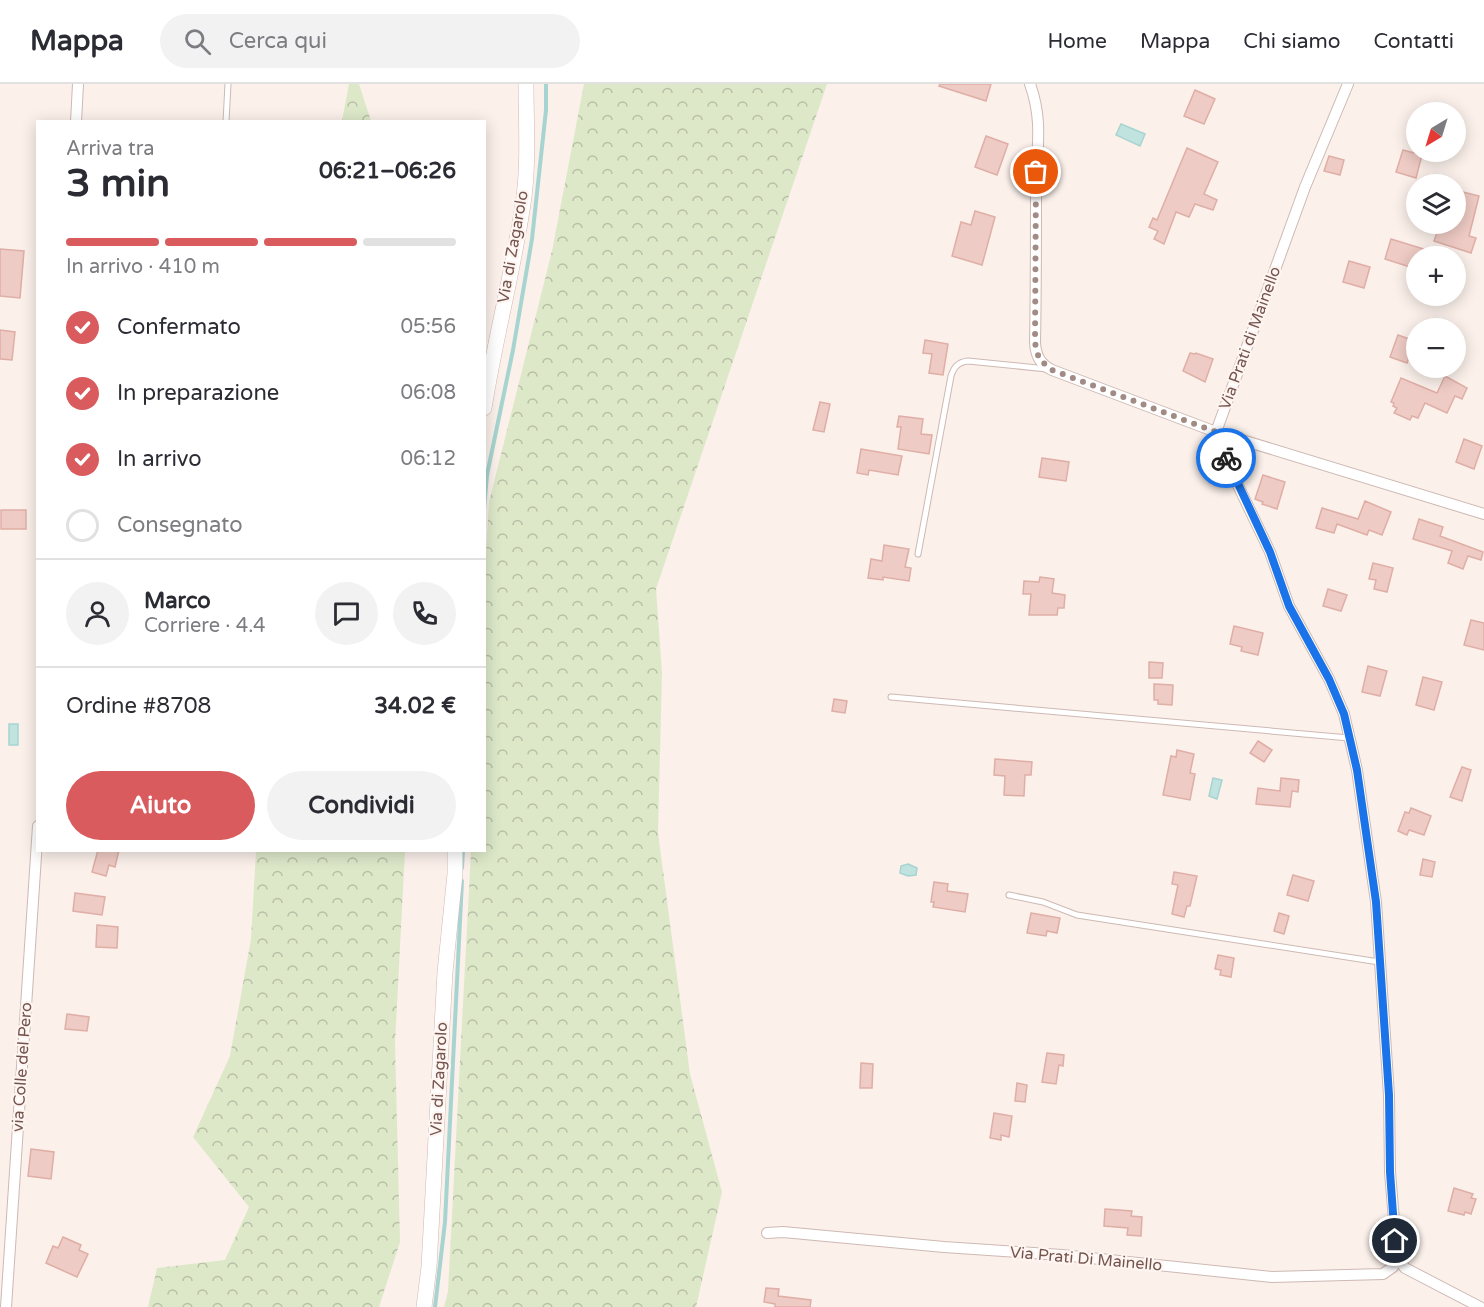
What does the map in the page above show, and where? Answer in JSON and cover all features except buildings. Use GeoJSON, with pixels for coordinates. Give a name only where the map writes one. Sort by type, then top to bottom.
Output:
{"type":"FeatureCollection","features":[{"type":"Feature","properties":{"kind":"main road","name":"Via di Zagarolo"},"geometry":{"type":"LineString","coordinates":[[486,394],[523,201],[526,84]]}},
{"type":"Feature","properties":{"kind":"main road","name":"Via di Zagarolo"},"geometry":{"type":"LineString","coordinates":[[424,1307],[429,1267],[445,972],[455,874],[455,852]]}},
{"type":"Feature","properties":{"kind":"street"},"geometry":{"type":"LineString","coordinates":[[76,120],[78,84]]}},
{"type":"Feature","properties":{"kind":"street"},"geometry":{"type":"LineString","coordinates":[[1030,84],[1040,134],[1036,187],[1036,347],[1041,362],[1052,370],[1216,432]]}},
{"type":"Feature","properties":{"kind":"street","name":"Via Prati di Mainello"},"geometry":{"type":"LineString","coordinates":[[1348,84],[1305,187],[1216,432],[1484,513]]}},
{"type":"Feature","properties":{"kind":"street","name":"Via Prati Di Mainello"},"geometry":{"type":"LineString","coordinates":[[767,1233],[783,1232],[1062,1255],[1272,1277],[1383,1274],[1393,1267],[1397,1257],[1390,1172],[1389,1095],[1376,902],[1357,770],[1344,714],[1329,679],[1289,606],[1270,552],[1234,477],[1216,432]]}},
{"type":"Feature","properties":{"kind":"street","name":"via Colle del Pero"},"geometry":{"type":"LineString","coordinates":[[6,1307],[36,852]]}},
{"type":"Feature","properties":{"kind":"street"},"geometry":{"type":"LineString","coordinates":[[1397,1257],[1405,1268],[1480,1307]]}},
{"type":"Feature","properties":{"kind":"lane"},"geometry":{"type":"LineString","coordinates":[[226,120],[228,84]]}},
{"type":"Feature","properties":{"kind":"lane"},"geometry":{"type":"LineString","coordinates":[[918,554],[954,368],[960,363],[968,362],[1052,370]]}},
{"type":"Feature","properties":{"kind":"lane"},"geometry":{"type":"LineString","coordinates":[[891,697],[1349,738]]}},
{"type":"Feature","properties":{"kind":"lane"},"geometry":{"type":"LineString","coordinates":[[1009,895],[1044,902],[1077,915],[1379,962]]}},
{"type":"Feature","properties":{"kind":"green space"},"geometry":{"type":"Polygon","coordinates":[[[349,84],[359,84],[371,120],[342,120],[349,84]]]}},
{"type":"Feature","properties":{"kind":"green space"},"geometry":{"type":"Polygon","coordinates":[[[584,84],[827,84],[656,589],[662,673],[658,833],[690,1074],[722,1192],[696,1307],[444,1307],[448,1292],[471,852],[486,852],[486,554],[489,502],[552,251],[584,84]]]}},
{"type":"Feature","properties":{"kind":"green space"},"geometry":{"type":"Polygon","coordinates":[[[256,852],[405,852],[395,1043],[400,1242],[379,1307],[148,1307],[157,1268],[225,1260],[249,1207],[193,1137],[230,1056],[251,939],[256,852]]]}},
{"type":"Feature","properties":{"kind":"water"},"geometry":{"type":"Polygon","coordinates":[[[1121,124],[1145,134],[1140,146],[1116,135],[1121,124]]]}},
{"type":"Feature","properties":{"kind":"water"},"geometry":{"type":"Polygon","coordinates":[[[9,724],[18,724],[18,745],[9,745],[9,724]]]}},
{"type":"Feature","properties":{"kind":"water"},"geometry":{"type":"Polygon","coordinates":[[[1213,778],[1222,780],[1217,799],[1209,796],[1213,778]]]}},
{"type":"Feature","properties":{"kind":"water"},"geometry":{"type":"Polygon","coordinates":[[[908,864],[917,868],[916,875],[908,876],[900,873],[901,866],[908,864]]]}},
{"type":"Feature","properties":{"kind":"waterway"},"geometry":{"type":"LineString","coordinates":[[486,486],[532,239],[546,110],[546,84]]}},
{"type":"Feature","properties":{"kind":"waterway"},"geometry":{"type":"LineString","coordinates":[[462,868],[463,852]]}},
{"type":"Feature","properties":{"kind":"waterway"},"geometry":{"type":"LineString","coordinates":[[435,1307],[445,1222],[462,881]]}},
{"type":"Feature","properties":{"kind":"way so far"},"geometry":{"type":"LineString","coordinates":[[1036,172],[1035,343],[1039,359],[1047,368],[1216,432],[1226,458]]}},
{"type":"Feature","properties":{"kind":"route"},"geometry":{"type":"LineString","coordinates":[[1226,458],[1270,552],[1289,606],[1329,679],[1344,714],[1357,770],[1376,902],[1389,1095],[1390,1172],[1395,1241]]}}]}
